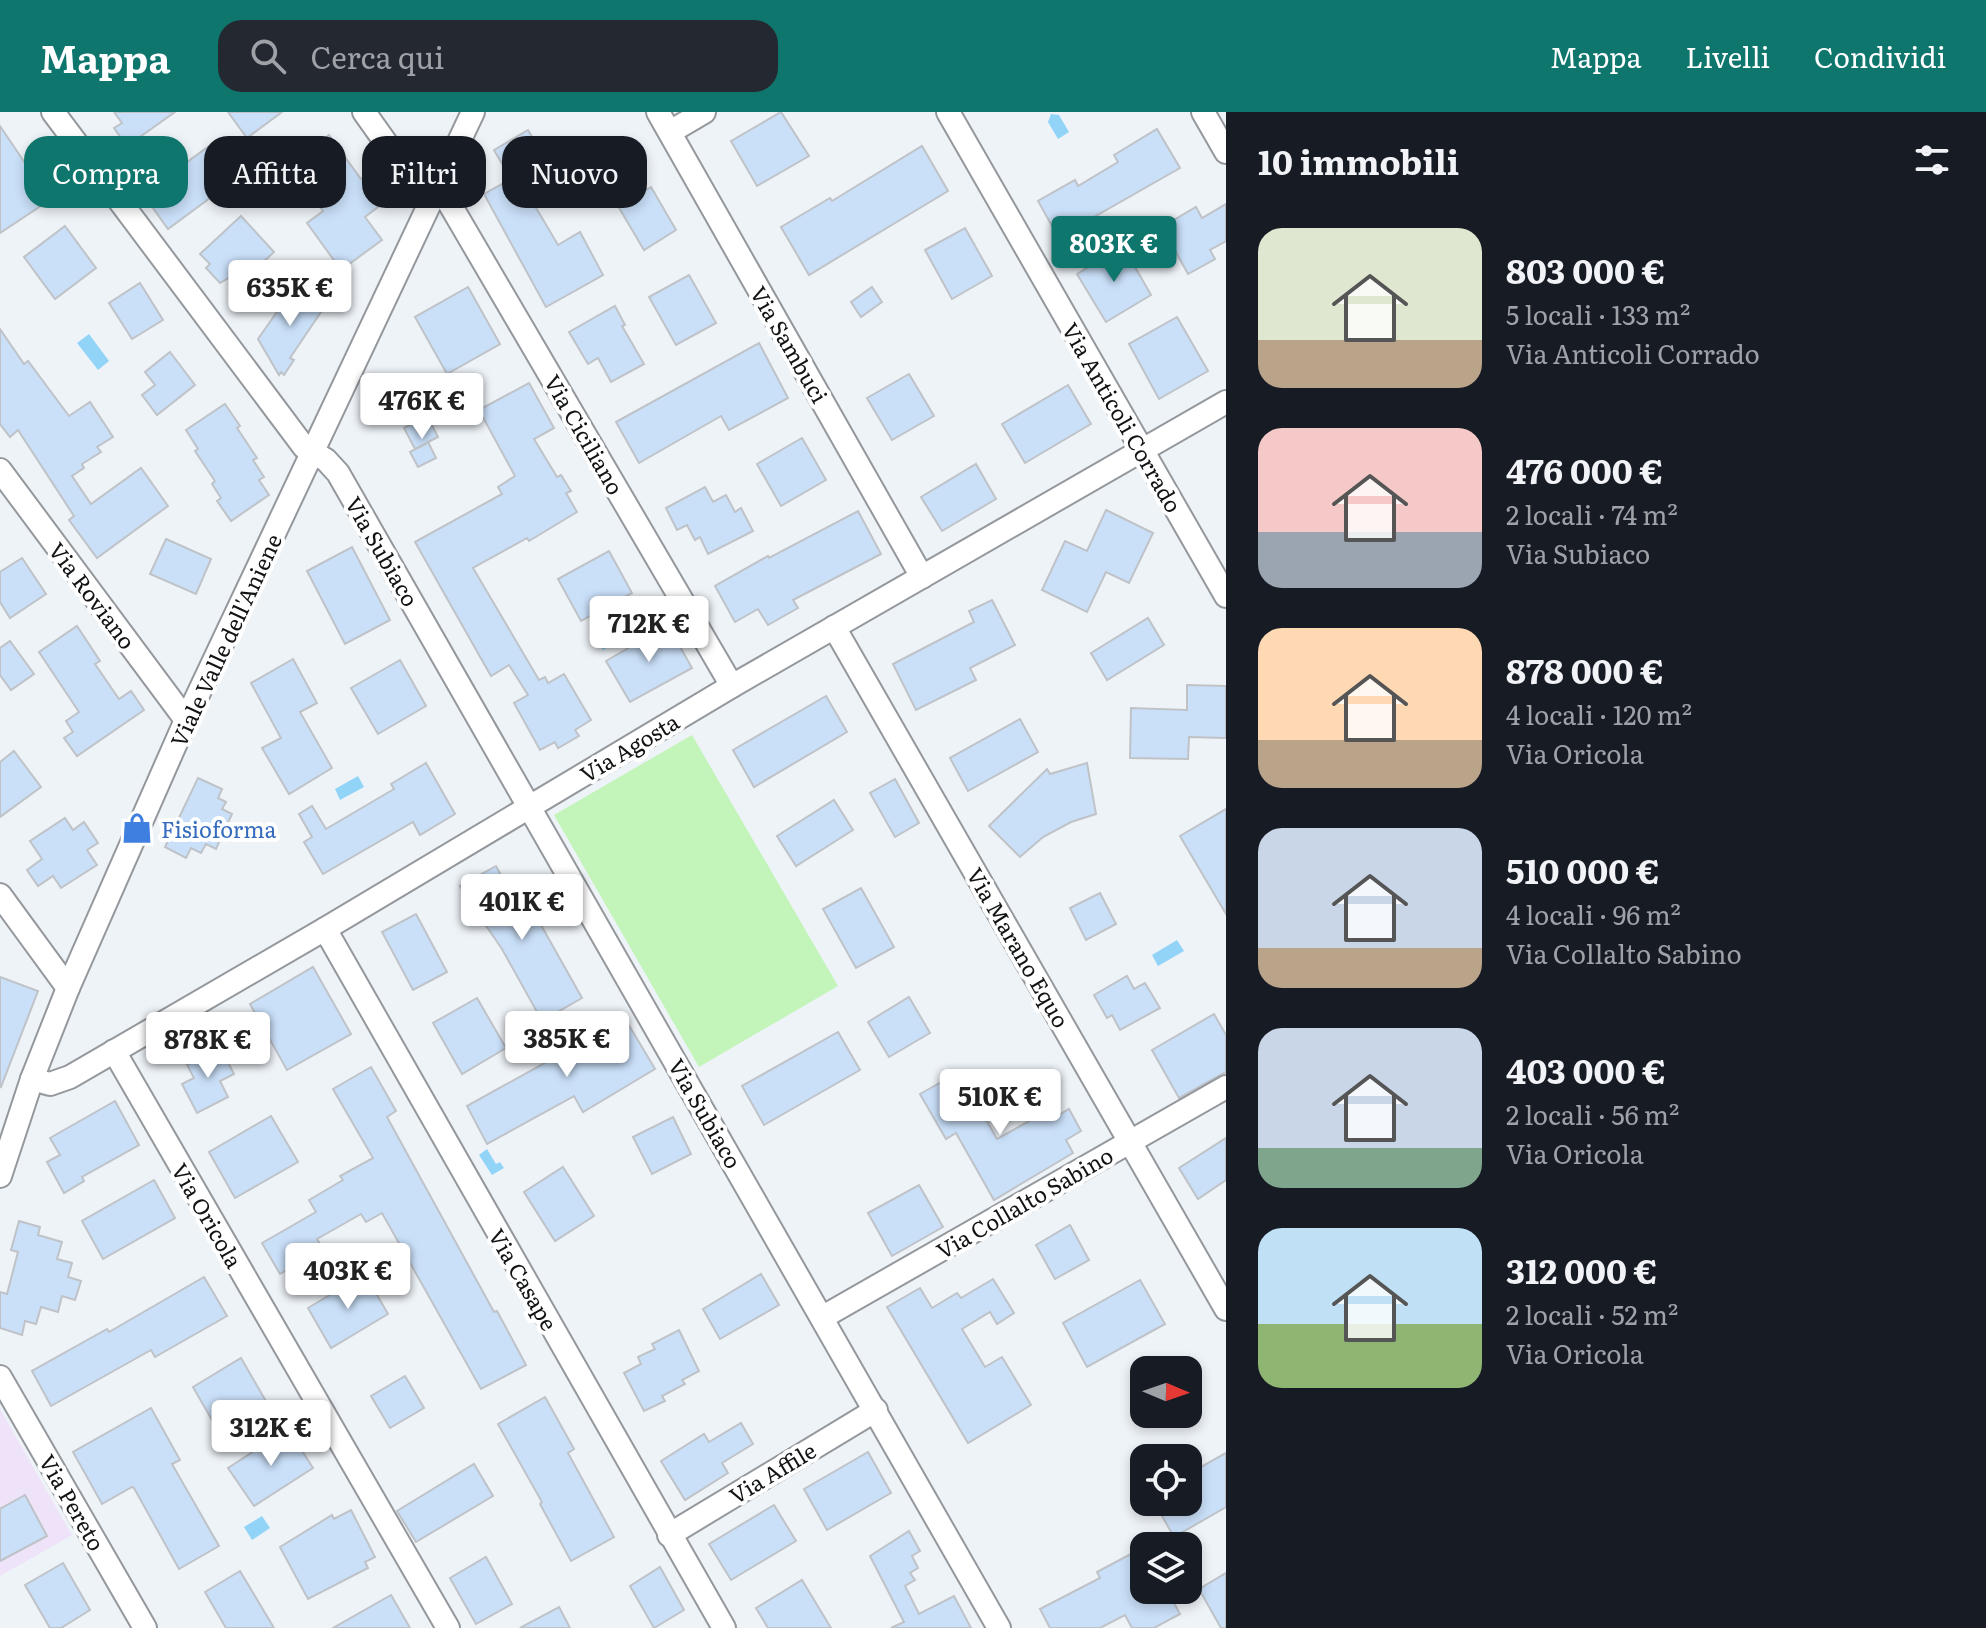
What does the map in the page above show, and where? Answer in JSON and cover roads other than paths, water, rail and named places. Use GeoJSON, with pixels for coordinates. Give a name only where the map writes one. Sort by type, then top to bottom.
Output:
{"type":"FeatureCollection","features":[{"type":"Feature","properties":{"kind":"street"},"geometry":{"type":"LineString","coordinates":[[53,112],[304,447],[313,454]]}},
{"type":"Feature","properties":{"kind":"street","name":"Via Ciciliano"},"geometry":{"type":"LineString","coordinates":[[364,112],[384,136]]}},
{"type":"Feature","properties":{"kind":"street","name":"Viale Valle dell'Aniene"},"geometry":{"type":"LineString","coordinates":[[461,136],[473,112]]}},
{"type":"Feature","properties":{"kind":"street","name":"Via Sambuci"},"geometry":{"type":"LineString","coordinates":[[658,112],[922,577]]}},
{"type":"Feature","properties":{"kind":"street"},"geometry":{"type":"LineString","coordinates":[[670,132],[704,112]]}},
{"type":"Feature","properties":{"kind":"street","name":"Via Anticoli Corrado"},"geometry":{"type":"LineString","coordinates":[[948,112],[1226,596]]}},
{"type":"Feature","properties":{"kind":"street"},"geometry":{"type":"LineString","coordinates":[[1203,112],[1226,152]]}},
{"type":"Feature","properties":{"kind":"street","name":"Viale Valle dell'Aniene"},"geometry":{"type":"LineString","coordinates":[[0,1176],[32,1079],[68,988],[186,720],[426,208]]}},
{"type":"Feature","properties":{"kind":"street","name":"Via Ciciliano"},"geometry":{"type":"LineString","coordinates":[[442,208],[732,686]]}},
{"type":"Feature","properties":{"kind":"street","name":"Via Agosta"},"geometry":{"type":"LineString","coordinates":[[32,1079],[50,1084],[59,1082],[114,1051],[732,686],[1226,402]]}},
{"type":"Feature","properties":{"kind":"street","name":"Via Subiaco"},"geometry":{"type":"LineString","coordinates":[[313,454],[326,460],[338,473],[999,1628]]}},
{"type":"Feature","properties":{"kind":"street","name":"Via Roviano"},"geometry":{"type":"LineString","coordinates":[[0,470],[186,720]]}},
{"type":"Feature","properties":{"kind":"street","name":"Via Marano Equo"},"geometry":{"type":"LineString","coordinates":[[834,627],[1226,1309]]}},
{"type":"Feature","properties":{"kind":"street"},"geometry":{"type":"LineString","coordinates":[[0,895],[68,988]]}},
{"type":"Feature","properties":{"kind":"street","name":"Via Casape"},"geometry":{"type":"LineString","coordinates":[[325,929],[724,1628]]}},
{"type":"Feature","properties":{"kind":"street","name":"Via Oricola"},"geometry":{"type":"LineString","coordinates":[[114,1051],[448,1628]]}},
{"type":"Feature","properties":{"kind":"street","name":"Via Collalto Sabino"},"geometry":{"type":"LineString","coordinates":[[823,1317],[1226,1087]]}},
{"type":"Feature","properties":{"kind":"street","name":"Via Pereto"},"geometry":{"type":"LineString","coordinates":[[0,1377],[145,1628]]}},
{"type":"Feature","properties":{"kind":"street","name":"Via Affile"},"geometry":{"type":"LineString","coordinates":[[669,1535],[876,1410]]}},
{"type":"Feature","properties":{"kind":"water"},"geometry":{"type":"Polygon","coordinates":[[[1051,114],[1059,115],[1069,132],[1058,139],[1048,122],[1051,114]]]}},
{"type":"Feature","properties":{"kind":"water"},"geometry":{"type":"Polygon","coordinates":[[[89,334],[109,361],[98,370],[77,343],[89,334]]]}},
{"type":"Feature","properties":{"kind":"water"},"geometry":{"type":"Polygon","coordinates":[[[614,630],[620,640],[603,650],[597,639],[614,630]]]}},
{"type":"Feature","properties":{"kind":"water"},"geometry":{"type":"Polygon","coordinates":[[[358,776],[364,787],[340,800],[335,789],[358,776]]]}},
{"type":"Feature","properties":{"kind":"water"},"geometry":{"type":"Polygon","coordinates":[[[1177,940],[1184,951],[1158,966],[1152,955],[1177,940]]]}},
{"type":"Feature","properties":{"kind":"water"},"geometry":{"type":"Polygon","coordinates":[[[487,1149],[496,1164],[500,1162],[504,1168],[492,1175],[479,1155],[487,1149]]]}},
{"type":"Feature","properties":{"kind":"water"},"geometry":{"type":"Polygon","coordinates":[[[262,1516],[270,1528],[252,1540],[244,1527],[262,1516]]]}},
{"type":"Feature","properties":{"kind":"place","name":"Fisioforma"},"geometry":{"type":"Point","coordinates":[137,828]}}]}
